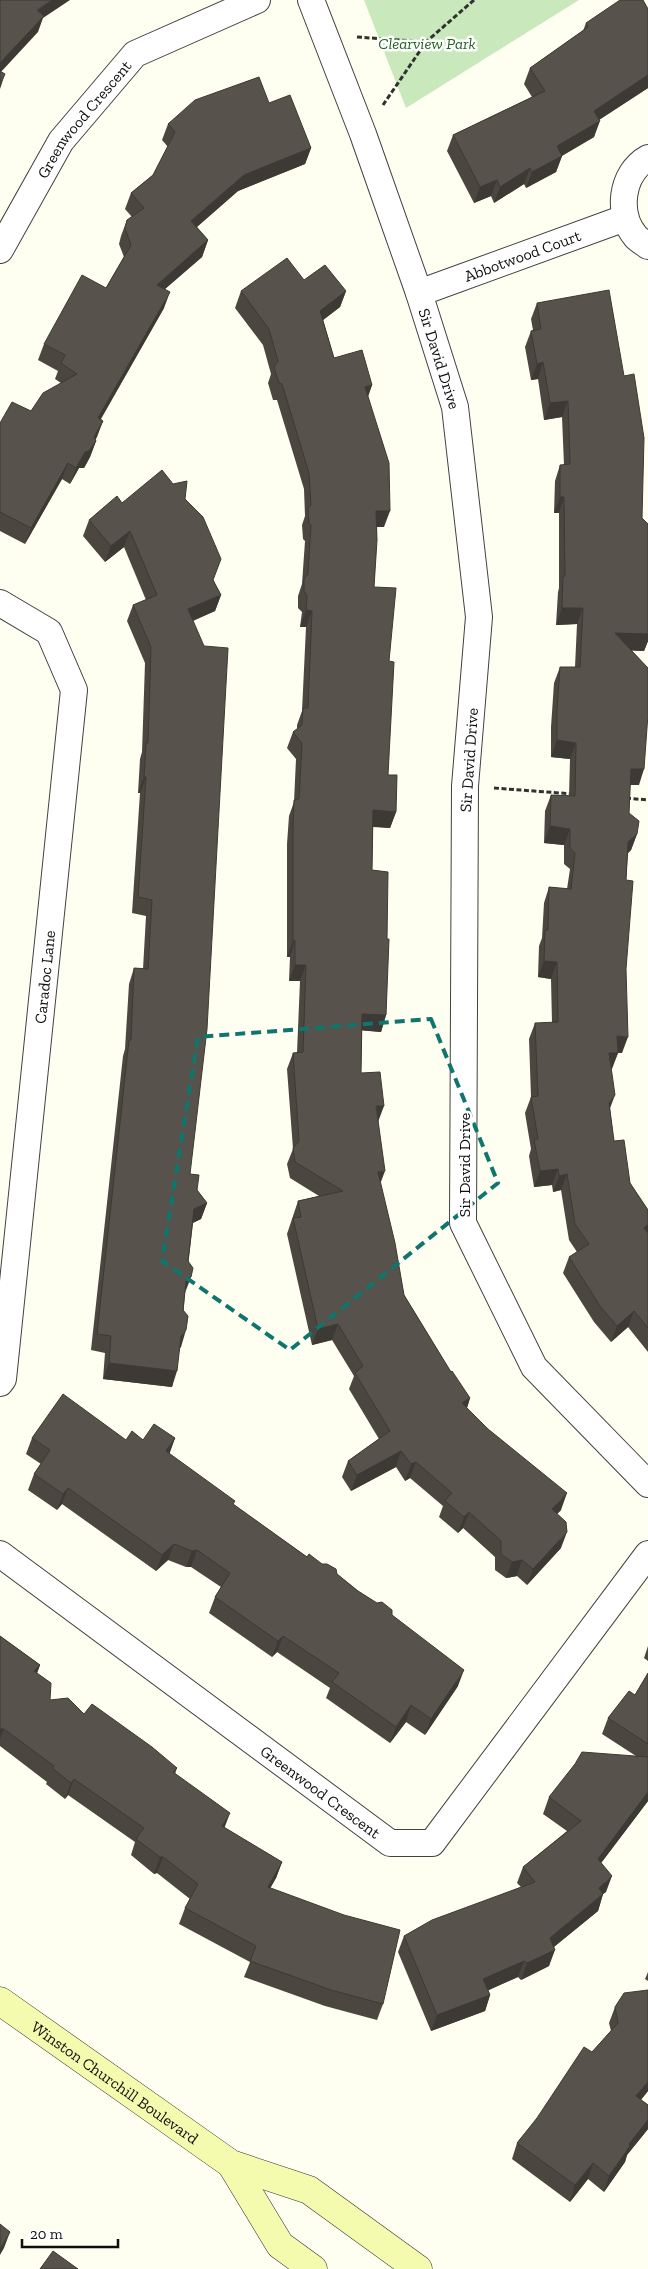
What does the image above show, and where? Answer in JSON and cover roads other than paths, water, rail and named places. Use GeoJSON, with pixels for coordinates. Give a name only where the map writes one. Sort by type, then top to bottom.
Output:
{"type":"FeatureCollection","features":[{"type":"Feature","properties":{"kind":"main road","name":"Winston Churchill Boulevard"},"geometry":{"type":"LineString","coordinates":[[0,2001],[231,2164],[309,2190],[418,2269]]}},
{"type":"Feature","properties":{"kind":"main road","name":"Winston Churchill Boulevard"},"geometry":{"type":"LineString","coordinates":[[231,2164],[280,2245],[313,2269]]}},
{"type":"Feature","properties":{"kind":"street","name":"Greenwood Crescent"},"geometry":{"type":"LineString","coordinates":[[0,250],[61,141],[135,54],[257,0]]}},
{"type":"Feature","properties":{"kind":"street","name":"Sir David Drive"},"geometry":{"type":"LineString","coordinates":[[311,0],[363,134],[419,292],[455,407],[480,617],[465,786],[463,1223],[534,1368],[648,1484]]}},
{"type":"Feature","properties":{"kind":"street"},"geometry":{"type":"LineString","coordinates":[[648,158],[642,161],[629,178],[623,197],[625,218],[635,236],[648,246]]}},
{"type":"Feature","properties":{"kind":"street","name":"Abbotwood Court"},"geometry":{"type":"LineString","coordinates":[[419,292],[625,218]]}},
{"type":"Feature","properties":{"kind":"street","name":"Caradoc Lane"},"geometry":{"type":"LineString","coordinates":[[0,604],[49,632],[74,690],[3,1379],[0,1383]]}},
{"type":"Feature","properties":{"kind":"street","name":"Greenwood Crescent"},"geometry":{"type":"LineString","coordinates":[[0,1554],[390,1843],[432,1843],[648,1554]]}},
{"type":"Feature","properties":{"kind":"park label","name":"Clearview Park"},"geometry":{"type":"Point","coordinates":[427,43]}}]}
